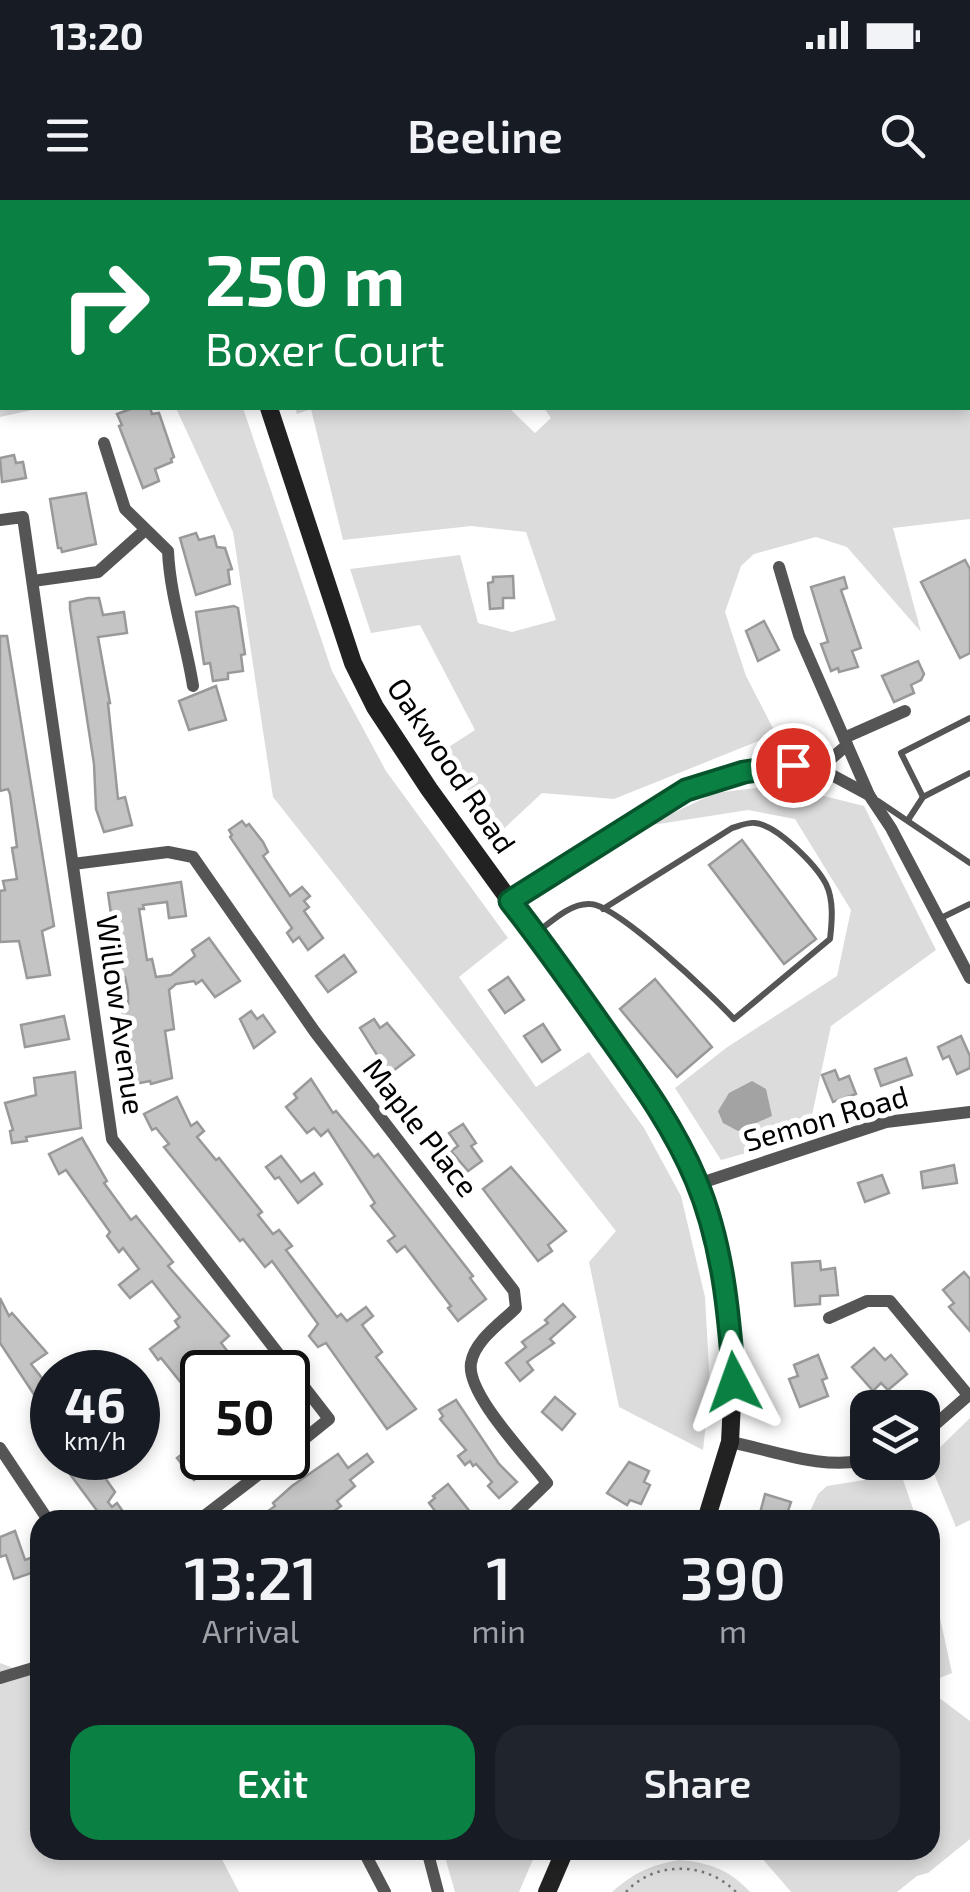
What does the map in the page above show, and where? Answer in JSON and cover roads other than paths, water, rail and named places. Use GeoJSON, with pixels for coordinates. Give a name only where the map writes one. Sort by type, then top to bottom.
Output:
{"type":"FeatureCollection","features":[{"type":"Feature","properties":{"kind":"main road","name":"Oakwood Road"},"geometry":{"type":"LineString","coordinates":[[270,410],[353,663],[368,692],[401,750],[657,1104],[698,1184],[730,1318],[734,1382],[730,1442],[709,1510]]}},
{"type":"Feature","properties":{"kind":"main road"},"geometry":{"type":"LineString","coordinates":[[546,1892],[560,1860]]}},
{"type":"Feature","properties":{"kind":"street"},"geometry":{"type":"LineString","coordinates":[[104,443],[125,509],[168,551],[170,580],[193,686]]}},
{"type":"Feature","properties":{"kind":"street","name":"Willow Avenue"},"geometry":{"type":"LineString","coordinates":[[0,520],[23,517],[112,1140],[276,1350]]}},
{"type":"Feature","properties":{"kind":"street"},"geometry":{"type":"LineString","coordinates":[[33,581],[98,572],[144,530]]}},
{"type":"Feature","properties":{"kind":"street"},"geometry":{"type":"LineString","coordinates":[[779,567],[799,635],[869,795],[941,918],[970,978]]}},
{"type":"Feature","properties":{"kind":"street"},"geometry":{"type":"LineString","coordinates":[[818,771],[845,742],[904,711]]}},
{"type":"Feature","properties":{"kind":"street"},"geometry":{"type":"LineString","coordinates":[[510,901],[686,790],[744,772],[793,765],[830,774],[869,795]]}},
{"type":"Feature","properties":{"kind":"street","name":"Maple Place"},"geometry":{"type":"LineString","coordinates":[[73,864],[168,852],[193,857],[315,1032],[514,1291],[516,1308],[478,1344],[470,1365],[475,1388],[548,1482],[519,1510]]}},
{"type":"Feature","properties":{"kind":"street","name":"Semon Road"},"geometry":{"type":"LineString","coordinates":[[698,1184],[886,1122],[970,1112]]}},
{"type":"Feature","properties":{"kind":"street"},"geometry":{"type":"LineString","coordinates":[[829,1318],[867,1301],[890,1300],[969,1395],[940,1420]]}},
{"type":"Feature","properties":{"kind":"street","name":"Willow Avenue"},"geometry":{"type":"LineString","coordinates":[[310,1393],[330,1419],[310,1435]]}},
{"type":"Feature","properties":{"kind":"street"},"geometry":{"type":"LineString","coordinates":[[730,1442],[811,1462],[850,1462]]}},
{"type":"Feature","properties":{"kind":"street"},"geometry":{"type":"LineString","coordinates":[[0,1448],[41,1510]]}},
{"type":"Feature","properties":{"kind":"street"},"geometry":{"type":"LineString","coordinates":[[212,1510],[251,1480]]}},
{"type":"Feature","properties":{"kind":"street"},"geometry":{"type":"LineString","coordinates":[[0,1678],[30,1669]]}},
{"type":"Feature","properties":{"kind":"street"},"geometry":{"type":"LineString","coordinates":[[368,1860],[385,1892]]}},
{"type":"Feature","properties":{"kind":"street"},"geometry":{"type":"LineString","coordinates":[[430,1860],[438,1892]]}},
{"type":"Feature","properties":{"kind":"lane"},"geometry":{"type":"LineString","coordinates":[[923,797],[901,753],[970,718]]}},
{"type":"Feature","properties":{"kind":"lane"},"geometry":{"type":"LineString","coordinates":[[908,820],[923,797],[970,774]]}},
{"type":"Feature","properties":{"kind":"lane"},"geometry":{"type":"LineString","coordinates":[[869,795],[970,863]]}},
{"type":"Feature","properties":{"kind":"lane"},"geometry":{"type":"LineString","coordinates":[[535,933],[575,906],[593,903],[669,959],[734,1019],[830,939],[833,918],[827,885],[802,854],[772,828],[754,822],[732,828],[603,909]]}},
{"type":"Feature","properties":{"kind":"lane"},"geometry":{"type":"LineString","coordinates":[[941,918],[970,904]]}}]}
